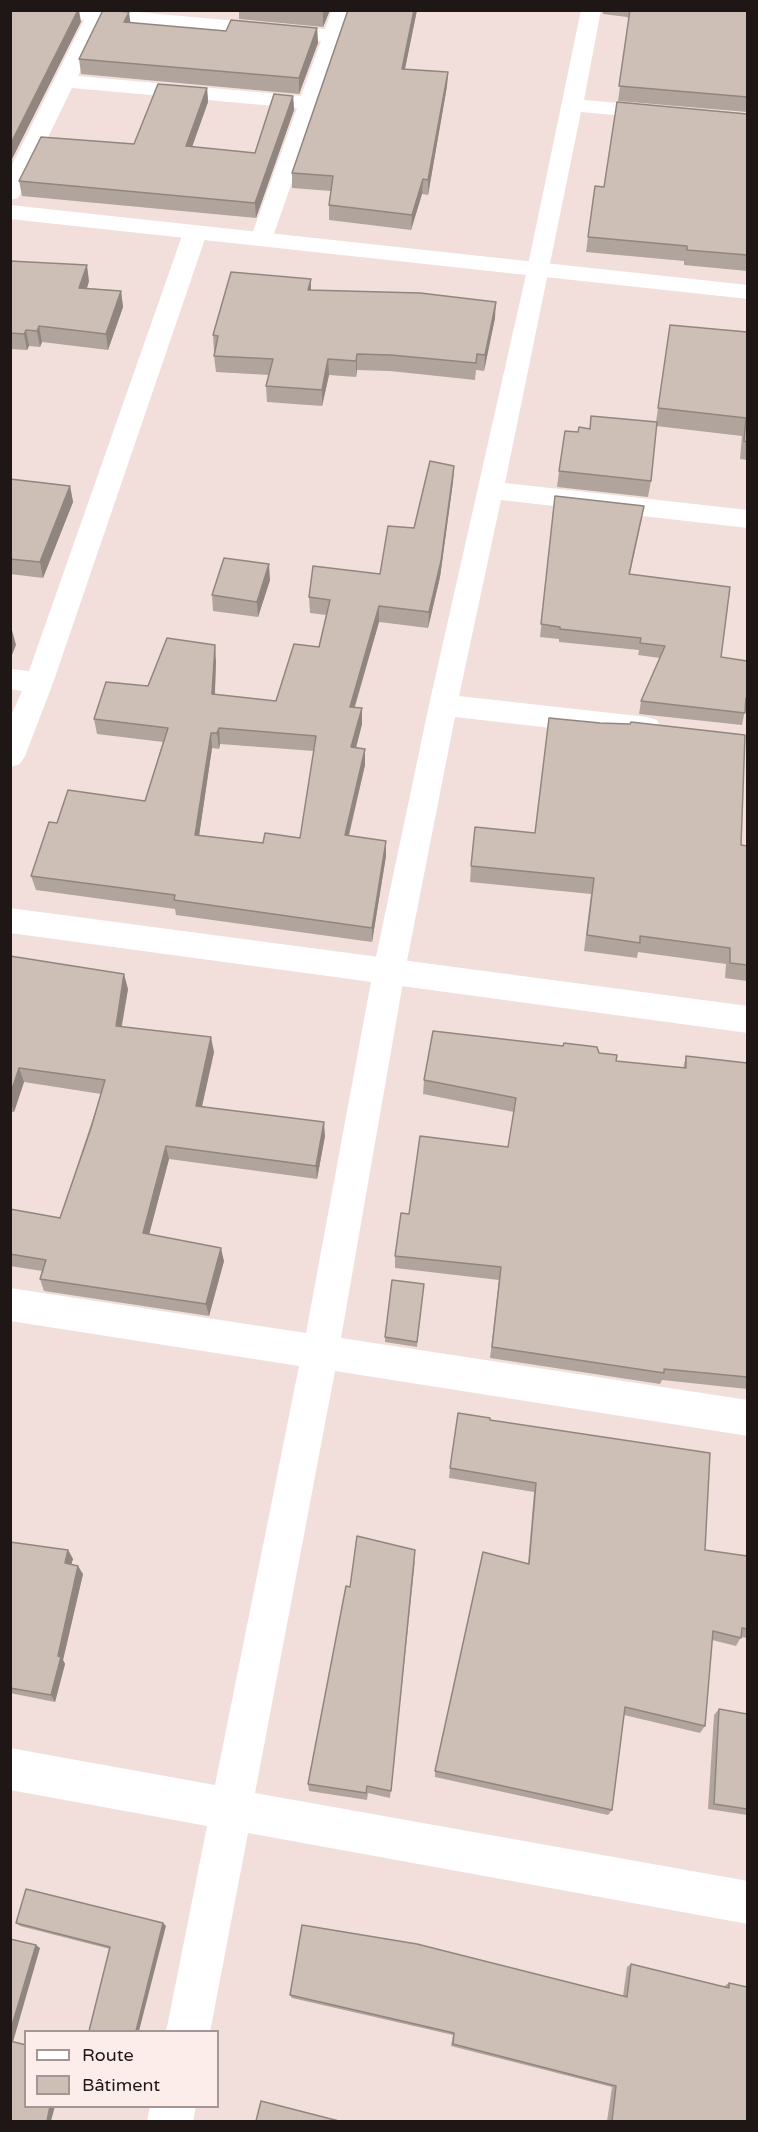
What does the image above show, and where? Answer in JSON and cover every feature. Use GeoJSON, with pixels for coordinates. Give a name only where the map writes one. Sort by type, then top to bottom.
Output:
{"type":"FeatureCollection","features":[{"type":"Feature","properties":{"kind":"street"},"geometry":{"type":"LineString","coordinates":[[40,10],[333,36]]}},
{"type":"Feature","properties":{"kind":"street"},"geometry":{"type":"LineString","coordinates":[[262,240],[342,10]]}},
{"type":"Feature","properties":{"kind":"street"},"geometry":{"type":"LineString","coordinates":[[188,2030],[320,1353],[389,971],[443,705],[539,270],[591,10]]}},
{"type":"Feature","properties":{"kind":"street"},"geometry":{"type":"LineString","coordinates":[[10,193],[96,15]]}},
{"type":"Feature","properties":{"kind":"street"},"geometry":{"type":"LineString","coordinates":[[66,81],[308,103]]}},
{"type":"Feature","properties":{"kind":"street"},"geometry":{"type":"LineString","coordinates":[[573,105],[747,121]]}},
{"type":"Feature","properties":{"kind":"street"},"geometry":{"type":"LineString","coordinates":[[10,212],[747,292]]}},
{"type":"Feature","properties":{"kind":"street"},"geometry":{"type":"LineString","coordinates":[[10,756],[39,683],[195,233]]}},
{"type":"Feature","properties":{"kind":"street"},"geometry":{"type":"LineString","coordinates":[[490,490],[747,519]]}},
{"type":"Feature","properties":{"kind":"street"},"geometry":{"type":"LineString","coordinates":[[10,680],[39,683]]}},
{"type":"Feature","properties":{"kind":"street"},"geometry":{"type":"LineString","coordinates":[[443,705],[677,731]]}},
{"type":"Feature","properties":{"kind":"street"},"geometry":{"type":"LineString","coordinates":[[10,920],[747,1020]]}},
{"type":"Feature","properties":{"kind":"street"},"geometry":{"type":"LineString","coordinates":[[10,1304],[747,1418]]}},
{"type":"Feature","properties":{"kind":"street"},"geometry":{"type":"LineString","coordinates":[[10,1769],[747,1903]]}},
{"type":"Feature","properties":{"kind":"building"},"geometry":{"type":"Polygon","coordinates":[[[10,10],[78,10],[10,145],[10,10]]]}},
{"type":"Feature","properties":{"kind":"building"},"geometry":{"type":"Polygon","coordinates":[[[103,10],[129,12],[124,22],[226,31],[231,20],[317,28],[299,78],[79,59],[103,10]]]}},
{"type":"Feature","properties":{"kind":"building"},"geometry":{"type":"Polygon","coordinates":[[[348,10],[414,10],[402,69],[448,72],[428,180],[423,179],[412,215],[329,205],[333,176],[292,173],[348,10]]]}},
{"type":"Feature","properties":{"kind":"building"},"geometry":{"type":"Polygon","coordinates":[[[630,10],[747,10],[747,97],[619,86],[630,10]]]}},
{"type":"Feature","properties":{"kind":"building"},"geometry":{"type":"Polygon","coordinates":[[[158,84],[207,88],[186,146],[255,153],[274,94],[293,96],[255,203],[19,181],[41,137],[134,144],[158,84]]]}},
{"type":"Feature","properties":{"kind":"building"},"geometry":{"type":"Polygon","coordinates":[[[617,102],[747,114],[747,255],[687,250],[687,246],[588,237],[595,186],[604,187],[617,102]]]}},
{"type":"Feature","properties":{"kind":"building"},"geometry":{"type":"Polygon","coordinates":[[[10,261],[87,265],[79,288],[121,291],[106,334],[39,326],[37,331],[26,330],[24,334],[10,333],[10,261]]]}},
{"type":"Feature","properties":{"kind":"building"},"geometry":{"type":"Polygon","coordinates":[[[231,272],[311,279],[308,290],[420,293],[496,302],[485,355],[477,354],[476,363],[357,354],[356,361],[328,359],[322,390],[266,386],[273,359],[214,356],[218,336],[213,335],[231,272]]]}},
{"type":"Feature","properties":{"kind":"building"},"geometry":{"type":"Polygon","coordinates":[[[670,325],[747,332],[747,442],[744,441],[746,418],[658,408],[670,325]]]}},
{"type":"Feature","properties":{"kind":"building"},"geometry":{"type":"Polygon","coordinates":[[[591,416],[657,422],[651,481],[559,471],[565,431],[578,432],[579,427],[590,429],[591,416]]]}},
{"type":"Feature","properties":{"kind":"building"},"geometry":{"type":"Polygon","coordinates":[[[430,461],[454,466],[441,561],[429,612],[379,606],[350,707],[362,708],[351,747],[365,749],[345,835],[386,841],[372,928],[174,900],[175,895],[31,876],[49,822],[57,823],[68,790],[145,801],[168,728],[94,719],[106,682],[148,686],[167,638],[215,645],[212,694],[276,701],[294,644],[319,647],[330,600],[309,597],[313,566],[380,574],[388,526],[414,528],[430,461]],[[219,728],[217,733],[211,733],[195,835],[263,843],[265,833],[300,838],[316,736],[219,728]]]}},
{"type":"Feature","properties":{"kind":"building"},"geometry":{"type":"Polygon","coordinates":[[[10,479],[70,486],[40,562],[10,559],[10,479]]]}},
{"type":"Feature","properties":{"kind":"building"},"geometry":{"type":"Polygon","coordinates":[[[555,496],[644,506],[629,574],[730,587],[721,657],[747,661],[745,713],[641,701],[665,646],[640,643],[641,638],[560,629],[560,627],[541,624],[555,496]]]}},
{"type":"Feature","properties":{"kind":"building"},"geometry":{"type":"Polygon","coordinates":[[[224,558],[269,564],[257,602],[212,595],[224,558]]]}},
{"type":"Feature","properties":{"kind":"building"},"geometry":{"type":"Polygon","coordinates":[[[549,718],[600,723],[630,724],[631,722],[745,735],[741,845],[747,846],[747,965],[730,963],[730,948],[640,936],[640,943],[587,935],[594,878],[471,866],[475,827],[535,833],[549,718]]]}},
{"type":"Feature","properties":{"kind":"building"},"geometry":{"type":"Polygon","coordinates":[[[10,956],[124,974],[116,1026],[211,1037],[196,1106],[324,1122],[316,1166],[166,1146],[143,1233],[221,1248],[206,1304],[40,1279],[46,1260],[10,1254],[10,1209],[60,1218],[105,1080],[19,1068],[10,1095],[10,956]]]}},
{"type":"Feature","properties":{"kind":"building"},"geometry":{"type":"Polygon","coordinates":[[[433,1031],[563,1046],[564,1043],[597,1047],[599,1053],[617,1055],[616,1061],[686,1068],[686,1056],[747,1063],[747,1377],[664,1369],[664,1373],[492,1347],[501,1267],[395,1256],[401,1213],[409,1214],[420,1136],[508,1147],[516,1098],[424,1080],[433,1031]]]}},
{"type":"Feature","properties":{"kind":"building"},"geometry":{"type":"Polygon","coordinates":[[[392,1280],[424,1284],[417,1342],[385,1337],[392,1280]]]}},
{"type":"Feature","properties":{"kind":"building"},"geometry":{"type":"Polygon","coordinates":[[[458,1413],[490,1418],[490,1420],[710,1453],[705,1550],[747,1556],[747,1629],[742,1628],[741,1638],[713,1631],[705,1726],[625,1707],[612,1810],[435,1771],[483,1552],[529,1564],[536,1483],[450,1468],[458,1413]]]}},
{"type":"Feature","properties":{"kind":"building"},"geometry":{"type":"Polygon","coordinates":[[[357,1536],[415,1550],[391,1791],[367,1786],[366,1793],[308,1784],[346,1586],[350,1587],[357,1536]]]}},
{"type":"Feature","properties":{"kind":"building"},"geometry":{"type":"Polygon","coordinates":[[[10,1542],[68,1550],[65,1563],[78,1566],[58,1656],[61,1657],[51,1695],[10,1688],[10,1542]]]}},
{"type":"Feature","properties":{"kind":"building"},"geometry":{"type":"Polygon","coordinates":[[[719,1709],[747,1714],[747,1809],[714,1804],[719,1709]]]}},
{"type":"Feature","properties":{"kind":"building"},"geometry":{"type":"Polygon","coordinates":[[[26,1889],[163,1923],[136,2030],[89,2030],[110,1947],[16,1923],[26,1889]]]}},
{"type":"Feature","properties":{"kind":"building"},"geometry":{"type":"Polygon","coordinates":[[[302,1925],[417,1944],[627,1997],[631,1964],[729,1988],[729,1983],[747,1987],[747,2121],[612,2121],[616,2086],[453,2044],[454,2033],[290,1995],[302,1925]]]}},
{"type":"Feature","properties":{"kind":"building"},"geometry":{"type":"Polygon","coordinates":[[[10,1939],[36,1945],[10,2032],[10,1939]]]}},
{"type":"Feature","properties":{"kind":"building"},"geometry":{"type":"Polygon","coordinates":[[[10,2041],[24,2044],[24,2108],[50,2108],[47,2121],[10,2121],[10,2041]]]}},
{"type":"Feature","properties":{"kind":"building"},"geometry":{"type":"Polygon","coordinates":[[[261,2101],[339,2121],[256,2121],[261,2101]]]}}]}
